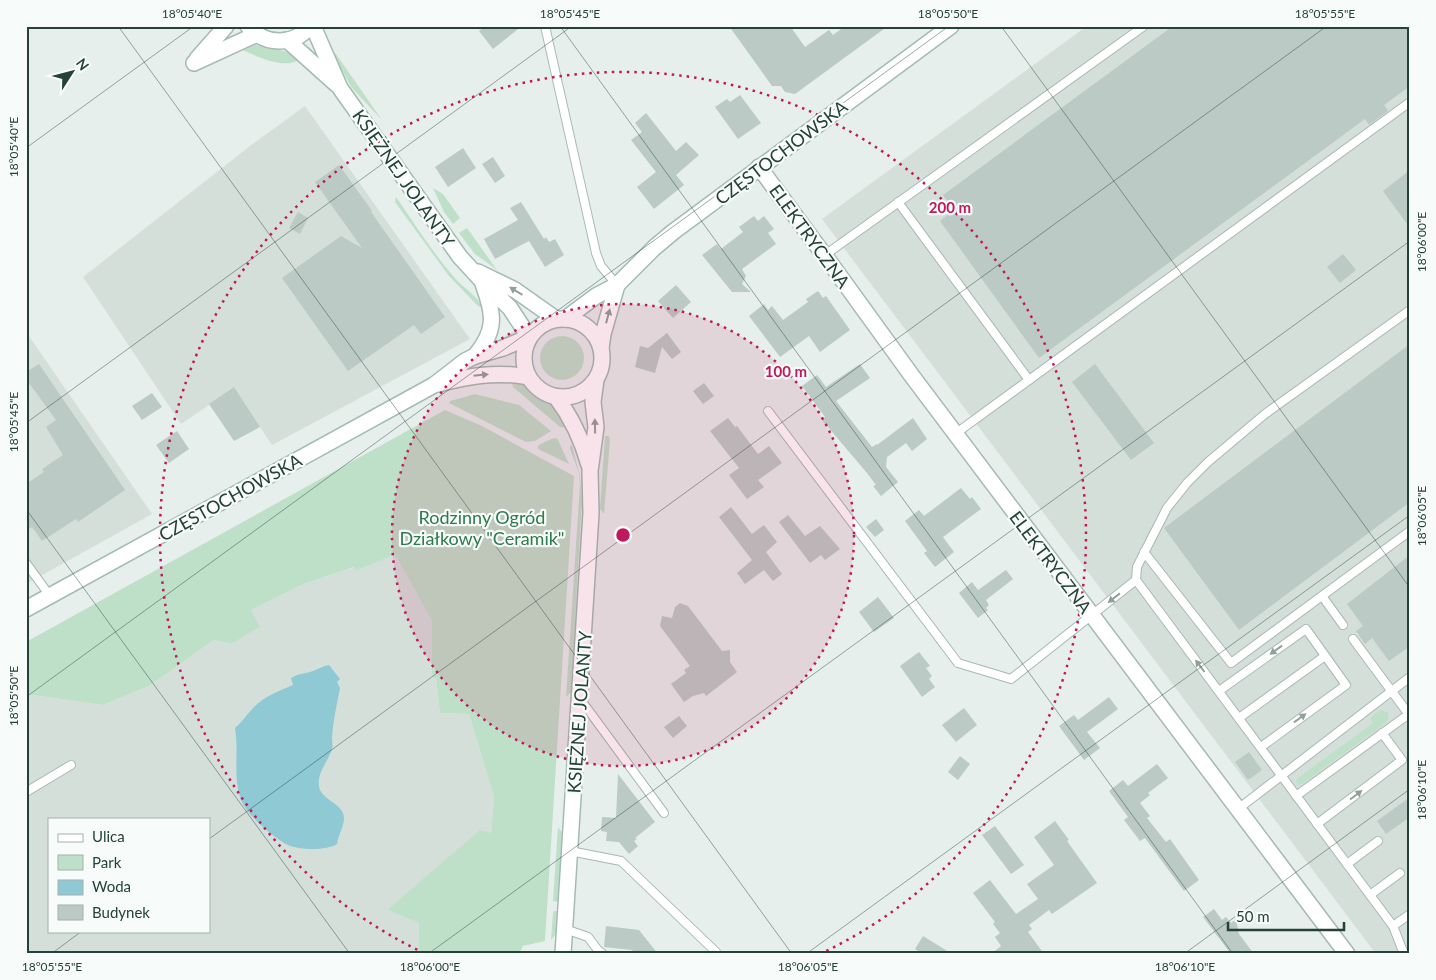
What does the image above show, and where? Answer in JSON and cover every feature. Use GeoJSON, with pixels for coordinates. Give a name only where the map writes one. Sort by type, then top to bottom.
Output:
{"type":"FeatureCollection","features":[{"type":"Feature","properties":{"kind":"street"},"geometry":{"type":"LineString","coordinates":[[226,26],[194,63],[252,30],[272,40],[288,40],[312,26]]}},
{"type":"Feature","properties":{"kind":"street","name":"KSIĘŻNEJ JOLANTY"},"geometry":{"type":"LineString","coordinates":[[312,26],[340,88],[450,244],[483,282],[510,308],[529,337]]}},
{"type":"Feature","properties":{"kind":"street","name":"CZĘSTOCHOWSKA"},"geometry":{"type":"LineString","coordinates":[[560,319],[617,285],[673,232],[943,28]]}},
{"type":"Feature","properties":{"kind":"street","name":"KSIĘŻNEJ JOLANTY"},"geometry":{"type":"LineString","coordinates":[[288,40],[340,88]]}},
{"type":"Feature","properties":{"kind":"street","name":"ELEKTRYCZNA"},"geometry":{"type":"LineString","coordinates":[[759,168],[825,255],[955,434],[1347,954]]}},
{"type":"Feature","properties":{"kind":"street","name":"KSIĘŻNEJ JOLANTY"},"geometry":{"type":"LineString","coordinates":[[470,268],[515,290],[560,319]]}},
{"type":"Feature","properties":{"kind":"street"},"geometry":{"type":"LineString","coordinates":[[475,356],[488,339],[491,331],[489,301],[483,282]]}},
{"type":"Feature","properties":{"kind":"street","name":"CZĘSTOCHOWSKA"},"geometry":{"type":"LineString","coordinates":[[601,348],[617,285]]}},
{"type":"Feature","properties":{"kind":"street"},"geometry":{"type":"LineString","coordinates":[[560,319],[584,325],[591,331],[601,348],[602,360],[596,380],[582,393],[574,396],[556,397],[540,390],[528,377],[524,367],[523,357],[529,337],[544,324],[560,319]]}},
{"type":"Feature","properties":{"kind":"street","name":"CZĘSTOCHOWSKA"},"geometry":{"type":"LineString","coordinates":[[26,609],[434,385],[454,368],[475,356],[503,348],[529,337]]}},
{"type":"Feature","properties":{"kind":"street","name":"CZĘSTOCHOWSKA"},"geometry":{"type":"LineString","coordinates":[[434,385],[482,374],[528,377]]}},
{"type":"Feature","properties":{"kind":"street","name":"KSIĘŻNEJ JOLANTY"},"geometry":{"type":"LineString","coordinates":[[563,954],[591,513],[590,471],[596,428],[593,402],[596,380]]}},
{"type":"Feature","properties":{"kind":"street","name":"KSIĘŻNEJ JOLANTY"},"geometry":{"type":"LineString","coordinates":[[556,397],[568,412],[578,433],[590,471]]}},
{"type":"Feature","properties":{"kind":"lane"},"geometry":{"type":"LineString","coordinates":[[545,26],[596,253],[601,266],[617,285]]}},
{"type":"Feature","properties":{"kind":"lane"},"geometry":{"type":"LineString","coordinates":[[825,255],[1144,26]]}},
{"type":"Feature","properties":{"kind":"lane"},"geometry":{"type":"LineString","coordinates":[[955,434],[1410,102]]}},
{"type":"Feature","properties":{"kind":"lane"},"geometry":{"type":"LineString","coordinates":[[898,202],[1029,380]]}},
{"type":"Feature","properties":{"kind":"lane"},"geometry":{"type":"LineString","coordinates":[[1404,954],[1393,926],[1136,580],[1137,567],[1167,508],[1187,483],[1208,462],[1265,414],[1410,310]]}},
{"type":"Feature","properties":{"kind":"lane"},"geometry":{"type":"LineString","coordinates":[[768,411],[958,663],[1011,679],[1136,580]]}},
{"type":"Feature","properties":{"kind":"lane"},"geometry":{"type":"LineString","coordinates":[[1144,552],[1231,663],[1410,531]]}},
{"type":"Feature","properties":{"kind":"lane"},"geometry":{"type":"LineString","coordinates":[[26,563],[50,596]]}},
{"type":"Feature","properties":{"kind":"lane"},"geometry":{"type":"LineString","coordinates":[[1322,596],[1343,625]]}},
{"type":"Feature","properties":{"kind":"lane"},"geometry":{"type":"LineString","coordinates":[[1219,691],[1306,629],[1346,685],[1261,747]]}},
{"type":"Feature","properties":{"kind":"lane"},"geometry":{"type":"LineString","coordinates":[[1296,796],[1409,715],[1353,639]]}},
{"type":"Feature","properties":{"kind":"lane"},"geometry":{"type":"LineString","coordinates":[[1239,718],[1326,656]]}},
{"type":"Feature","properties":{"kind":"lane"},"geometry":{"type":"LineString","coordinates":[[1238,809],[1410,677]]}},
{"type":"Feature","properties":{"kind":"lane"},"geometry":{"type":"LineString","coordinates":[[579,698],[664,813]]}},
{"type":"Feature","properties":{"kind":"lane"},"geometry":{"type":"LineString","coordinates":[[1402,705],[1410,700]]}},
{"type":"Feature","properties":{"kind":"lane"},"geometry":{"type":"LineString","coordinates":[[1317,824],[1402,760],[1382,733]]}},
{"type":"Feature","properties":{"kind":"lane"},"geometry":{"type":"LineString","coordinates":[[26,792],[71,765]]}},
{"type":"Feature","properties":{"kind":"lane"},"geometry":{"type":"LineString","coordinates":[[1347,864],[1378,841]]}},
{"type":"Feature","properties":{"kind":"lane"},"geometry":{"type":"LineString","coordinates":[[570,851],[621,861],[716,952]]}},
{"type":"Feature","properties":{"kind":"lane"},"geometry":{"type":"LineString","coordinates":[[1370,895],[1400,872]]}},
{"type":"Feature","properties":{"kind":"lane"},"geometry":{"type":"LineString","coordinates":[[1393,926],[1410,914]]}},
{"type":"Feature","properties":{"kind":"lane"},"geometry":{"type":"LineString","coordinates":[[565,929],[588,937],[603,954]]}},
{"type":"Feature","properties":{"kind":"shaded area"},"geometry":{"type":"Polygon","coordinates":[[[1087,26],[1410,26],[1410,954],[1376,954],[822,219],[1087,26]]]}},
{"type":"Feature","properties":{"kind":"shaded area"},"geometry":{"type":"Polygon","coordinates":[[[305,106],[470,339],[272,445],[234,388],[181,424],[83,277],[250,146],[305,106]]]}},
{"type":"Feature","properties":{"kind":"shaded area"},"geometry":{"type":"Polygon","coordinates":[[[26,332],[152,514],[26,584],[26,332]]]}},
{"type":"Feature","properties":{"kind":"shaded area"},"geometry":{"type":"Polygon","coordinates":[[[395,553],[432,621],[432,676],[436,679],[440,713],[469,714],[494,797],[491,833],[419,883],[387,910],[419,923],[418,954],[26,954],[26,694],[103,705],[149,686],[214,640],[231,644],[259,627],[251,610],[304,584],[355,567],[356,571],[395,553]]]}},
{"type":"Feature","properties":{"kind":"green space"},"geometry":{"type":"Polygon","coordinates":[[[251,44],[284,51],[298,60],[292,63],[277,62],[260,58],[239,48],[251,44]]]}},
{"type":"Feature","properties":{"kind":"green space"},"geometry":{"type":"Polygon","coordinates":[[[333,52],[336,54],[382,120],[352,88],[333,52]]]}},
{"type":"Feature","properties":{"kind":"green space"},"geometry":{"type":"Polygon","coordinates":[[[433,188],[443,194],[460,218],[453,224],[444,212],[433,188]]]}},
{"type":"Feature","properties":{"kind":"green space"},"geometry":{"type":"Polygon","coordinates":[[[396,197],[438,258],[477,299],[483,308],[478,306],[449,276],[395,202],[396,197]]]}},
{"type":"Feature","properties":{"kind":"green space"},"geometry":{"type":"Polygon","coordinates":[[[467,228],[497,270],[475,254],[459,233],[467,228]]]}},
{"type":"Feature","properties":{"kind":"green space"},"geometry":{"type":"Polygon","coordinates":[[[562,336],[574,340],[580,346],[584,358],[580,370],[574,376],[562,380],[550,376],[544,370],[540,358],[544,346],[550,340],[562,336]]]}},
{"type":"Feature","properties":{"kind":"green space"},"geometry":{"type":"Polygon","coordinates":[[[511,379],[529,387],[544,398],[567,428],[560,427],[513,387],[511,379]]]}},
{"type":"Feature","properties":{"kind":"green space"},"geometry":{"type":"Polygon","coordinates":[[[475,394],[519,405],[551,431],[535,441],[526,442],[449,403],[450,401],[475,394]]]}},
{"type":"Feature","properties":{"kind":"green space","name":"Rodzinny Ogród Działkowy \"Ceramik\""},"geometry":{"type":"Polygon","coordinates":[[[445,410],[482,426],[574,476],[545,941],[523,946],[519,954],[418,954],[419,923],[387,910],[480,830],[491,833],[494,797],[469,714],[440,713],[436,679],[432,676],[432,621],[395,554],[356,571],[354,567],[304,584],[251,610],[260,627],[231,644],[214,640],[149,686],[103,705],[26,694],[26,642],[445,410]]]}},
{"type":"Feature","properties":{"kind":"green space"},"geometry":{"type":"Polygon","coordinates":[[[605,436],[609,436],[610,440],[604,514],[600,509],[605,436]]]}},
{"type":"Feature","properties":{"kind":"green space"},"geometry":{"type":"Polygon","coordinates":[[[556,438],[569,464],[538,449],[538,446],[542,443],[556,438]]]}},
{"type":"Feature","properties":{"kind":"green space"},"geometry":{"type":"Polygon","coordinates":[[[572,445],[580,476],[582,500],[571,692],[566,697],[580,484],[579,473],[570,449],[572,445]]]}},
{"type":"Feature","properties":{"kind":"green space"},"geometry":{"type":"Polygon","coordinates":[[[1381,710],[1388,713],[1388,720],[1302,784],[1298,785],[1296,781],[1298,778],[1373,723],[1370,718],[1381,710]]]}},
{"type":"Feature","properties":{"kind":"green space"},"geometry":{"type":"Polygon","coordinates":[[[558,827],[563,834],[558,902],[553,901],[558,827]]]}},
{"type":"Feature","properties":{"kind":"green space"},"geometry":{"type":"Polygon","coordinates":[[[557,911],[556,934],[551,940],[553,913],[557,911]]]}},
{"type":"Feature","properties":{"kind":"water"},"geometry":{"type":"Polygon","coordinates":[[[329,665],[340,679],[337,682],[340,688],[333,725],[332,748],[321,772],[319,786],[323,795],[343,813],[344,821],[337,844],[320,849],[299,848],[288,845],[275,837],[253,817],[243,803],[237,780],[235,728],[263,700],[293,685],[291,678],[329,665]]]}},
{"type":"Feature","properties":{"kind":"building"},"geometry":{"type":"Polygon","coordinates":[[[486,26],[522,26],[493,49],[479,31],[486,26]]]}},
{"type":"Feature","properties":{"kind":"building"},"geometry":{"type":"Polygon","coordinates":[[[729,26],[790,26],[805,47],[829,30],[833,35],[845,26],[888,26],[795,94],[785,92],[781,86],[772,86],[729,26]]]}},
{"type":"Feature","properties":{"kind":"building"},"geometry":{"type":"Polygon","coordinates":[[[1173,26],[1410,26],[1410,86],[1384,105],[1388,111],[1369,125],[1365,119],[1039,358],[940,221],[954,210],[943,195],[1173,26]]]}},
{"type":"Feature","properties":{"kind":"building"},"geometry":{"type":"Polygon","coordinates":[[[740,95],[761,123],[738,139],[715,107],[727,99],[730,102],[740,95]]]}},
{"type":"Feature","properties":{"kind":"building"},"geometry":{"type":"Polygon","coordinates":[[[646,113],[676,151],[686,142],[699,155],[676,175],[684,185],[654,209],[637,187],[656,172],[631,140],[642,132],[635,123],[646,113]]]}},
{"type":"Feature","properties":{"kind":"building"},"geometry":{"type":"Polygon","coordinates":[[[463,148],[476,168],[448,187],[435,167],[463,148]]]}},
{"type":"Feature","properties":{"kind":"building"},"geometry":{"type":"Polygon","coordinates":[[[493,157],[505,176],[495,183],[482,164],[493,157]]]}},
{"type":"Feature","properties":{"kind":"building"},"geometry":{"type":"Polygon","coordinates":[[[339,165],[445,317],[421,334],[414,325],[348,371],[282,278],[341,236],[362,248],[315,182],[339,165]]]}},
{"type":"Feature","properties":{"kind":"building"},"geometry":{"type":"Polygon","coordinates":[[[1410,170],[1410,228],[1383,191],[1410,170]]]}},
{"type":"Feature","properties":{"kind":"building"},"geometry":{"type":"Polygon","coordinates":[[[521,202],[544,239],[546,237],[549,242],[555,239],[564,255],[545,267],[529,241],[495,259],[484,239],[518,220],[510,208],[521,202]]]}},
{"type":"Feature","properties":{"kind":"building"},"geometry":{"type":"Polygon","coordinates":[[[298,212],[308,218],[300,234],[289,228],[298,212]]]}},
{"type":"Feature","properties":{"kind":"building"},"geometry":{"type":"Polygon","coordinates":[[[754,216],[758,221],[764,216],[774,229],[768,233],[776,244],[742,269],[746,276],[742,284],[751,292],[732,292],[702,255],[717,244],[721,249],[743,232],[739,227],[754,216]]]}},
{"type":"Feature","properties":{"kind":"building"},"geometry":{"type":"Polygon","coordinates":[[[1343,254],[1356,270],[1340,283],[1327,267],[1343,254]]]}},
{"type":"Feature","properties":{"kind":"building"},"geometry":{"type":"Polygon","coordinates":[[[676,285],[691,302],[673,318],[658,301],[676,285]]]}},
{"type":"Feature","properties":{"kind":"building"},"geometry":{"type":"Polygon","coordinates":[[[818,291],[823,298],[826,296],[850,330],[820,352],[809,336],[780,357],[749,316],[764,304],[768,310],[772,306],[783,320],[808,302],[806,299],[818,291]]]}},
{"type":"Feature","properties":{"kind":"building"},"geometry":{"type":"Polygon","coordinates":[[[667,333],[681,352],[672,359],[662,347],[655,373],[635,367],[640,346],[648,348],[667,333]]]}},
{"type":"Feature","properties":{"kind":"building"},"geometry":{"type":"Polygon","coordinates":[[[1410,344],[1410,502],[1239,630],[1164,528],[1410,344]]]}},
{"type":"Feature","properties":{"kind":"building"},"geometry":{"type":"Polygon","coordinates":[[[39,364],[125,490],[78,522],[76,519],[42,541],[32,527],[26,531],[26,484],[44,472],[42,469],[63,455],[46,427],[56,420],[26,379],[26,372],[39,364]]]}},
{"type":"Feature","properties":{"kind":"building"},"geometry":{"type":"Polygon","coordinates":[[[860,364],[870,378],[836,401],[872,447],[913,418],[927,439],[912,451],[906,443],[887,457],[886,467],[898,482],[881,496],[873,486],[876,485],[867,473],[822,420],[825,417],[802,386],[817,375],[826,387],[860,364]]]}},
{"type":"Feature","properties":{"kind":"building"},"geometry":{"type":"Polygon","coordinates":[[[1095,364],[1154,443],[1131,460],[1072,382],[1095,364]]]}},
{"type":"Feature","properties":{"kind":"building"},"geometry":{"type":"Polygon","coordinates":[[[704,383],[714,396],[703,404],[693,391],[704,383]]]}},
{"type":"Feature","properties":{"kind":"building"},"geometry":{"type":"Polygon","coordinates":[[[234,387],[260,427],[234,441],[209,404],[234,387]]]}},
{"type":"Feature","properties":{"kind":"building"},"geometry":{"type":"Polygon","coordinates":[[[152,393],[162,407],[142,420],[132,406],[152,393]]]}},
{"type":"Feature","properties":{"kind":"building"},"geometry":{"type":"Polygon","coordinates":[[[728,418],[735,427],[737,426],[758,454],[769,446],[782,463],[758,480],[764,487],[747,499],[729,475],[739,468],[710,431],[728,418]]]}},
{"type":"Feature","properties":{"kind":"building"},"geometry":{"type":"Polygon","coordinates":[[[177,431],[189,449],[169,463],[156,445],[177,431]]]}},
{"type":"Feature","properties":{"kind":"building"},"geometry":{"type":"Polygon","coordinates":[[[961,488],[970,499],[972,497],[981,509],[943,537],[954,552],[935,567],[924,553],[927,551],[905,521],[919,510],[924,516],[961,488]]]}},
{"type":"Feature","properties":{"kind":"building"},"geometry":{"type":"Polygon","coordinates":[[[731,507],[752,534],[764,525],[777,542],[766,552],[782,574],[773,581],[764,570],[745,584],[737,573],[752,560],[719,517],[731,507]]]}},
{"type":"Feature","properties":{"kind":"building"},"geometry":{"type":"Polygon","coordinates":[[[788,515],[805,536],[820,526],[840,549],[825,560],[821,555],[810,563],[779,522],[788,515]]]}},
{"type":"Feature","properties":{"kind":"building"},"geometry":{"type":"Polygon","coordinates":[[[876,519],[884,530],[875,537],[866,527],[876,519]]]}},
{"type":"Feature","properties":{"kind":"building"},"geometry":{"type":"Polygon","coordinates":[[[1410,555],[1410,646],[1389,661],[1372,638],[1365,644],[1356,631],[1363,626],[1347,604],[1410,555]]]}},
{"type":"Feature","properties":{"kind":"building"},"geometry":{"type":"Polygon","coordinates":[[[1006,570],[1013,579],[986,600],[989,605],[986,608],[988,610],[978,618],[959,593],[972,582],[978,590],[1006,570]]]}},
{"type":"Feature","properties":{"kind":"building"},"geometry":{"type":"Polygon","coordinates":[[[878,597],[894,618],[874,632],[859,612],[878,597]]]}},
{"type":"Feature","properties":{"kind":"building"},"geometry":{"type":"Polygon","coordinates":[[[680,603],[688,606],[722,651],[730,650],[730,662],[737,672],[706,696],[704,693],[693,696],[684,702],[671,684],[686,673],[684,670],[690,666],[660,626],[662,616],[672,618],[675,607],[680,603]]]}},
{"type":"Feature","properties":{"kind":"building"},"geometry":{"type":"Polygon","coordinates":[[[919,652],[930,666],[926,668],[932,676],[929,679],[935,687],[922,697],[900,666],[919,652]]]}},
{"type":"Feature","properties":{"kind":"building"},"geometry":{"type":"Polygon","coordinates":[[[1109,697],[1118,709],[1087,732],[1100,748],[1084,760],[1059,726],[1074,715],[1078,720],[1109,697]]]}},
{"type":"Feature","properties":{"kind":"building"},"geometry":{"type":"Polygon","coordinates":[[[964,708],[977,725],[956,742],[942,725],[964,708]]]}},
{"type":"Feature","properties":{"kind":"building"},"geometry":{"type":"Polygon","coordinates":[[[679,716],[687,726],[673,738],[664,727],[679,716]]]}},
{"type":"Feature","properties":{"kind":"building"},"geometry":{"type":"Polygon","coordinates":[[[1249,752],[1262,770],[1248,780],[1235,762],[1249,752]]]}},
{"type":"Feature","properties":{"kind":"building"},"geometry":{"type":"Polygon","coordinates":[[[960,756],[970,764],[958,780],[948,772],[960,756]]]}},
{"type":"Feature","properties":{"kind":"building"},"geometry":{"type":"Polygon","coordinates":[[[1157,764],[1168,778],[1148,793],[1150,795],[1140,803],[1150,816],[1147,818],[1166,842],[1170,839],[1199,880],[1184,891],[1145,838],[1140,841],[1124,820],[1128,817],[1109,791],[1123,780],[1128,786],[1157,764]]]}},
{"type":"Feature","properties":{"kind":"building"},"geometry":{"type":"Polygon","coordinates":[[[618,774],[655,822],[635,838],[637,839],[634,841],[638,846],[629,854],[619,842],[606,841],[607,832],[601,831],[602,817],[616,818],[618,774]]]}},
{"type":"Feature","properties":{"kind":"building"},"geometry":{"type":"Polygon","coordinates":[[[1410,797],[1410,817],[1386,834],[1377,821],[1410,797]]]}},
{"type":"Feature","properties":{"kind":"building"},"geometry":{"type":"Polygon","coordinates":[[[1055,821],[1097,883],[1052,914],[1049,910],[1029,925],[1032,929],[1028,932],[1044,954],[991,954],[1001,946],[995,937],[1000,933],[993,924],[995,922],[973,893],[990,880],[1016,914],[1038,899],[1027,884],[1054,865],[1034,837],[1055,821]]]}},
{"type":"Feature","properties":{"kind":"building"},"geometry":{"type":"Polygon","coordinates":[[[995,826],[1024,865],[1011,874],[982,835],[995,826]]]}},
{"type":"Feature","properties":{"kind":"building"},"geometry":{"type":"Polygon","coordinates":[[[1214,909],[1222,920],[1226,917],[1231,923],[1236,919],[1239,934],[1254,954],[1231,954],[1203,917],[1214,909]]]}},
{"type":"Feature","properties":{"kind":"building"},"geometry":{"type":"Polygon","coordinates":[[[606,926],[639,930],[658,954],[635,954],[632,950],[604,947],[606,926]]]}},
{"type":"Feature","properties":{"kind":"building"},"geometry":{"type":"Polygon","coordinates":[[[923,936],[952,954],[923,954],[915,949],[923,936]]]}}]}
